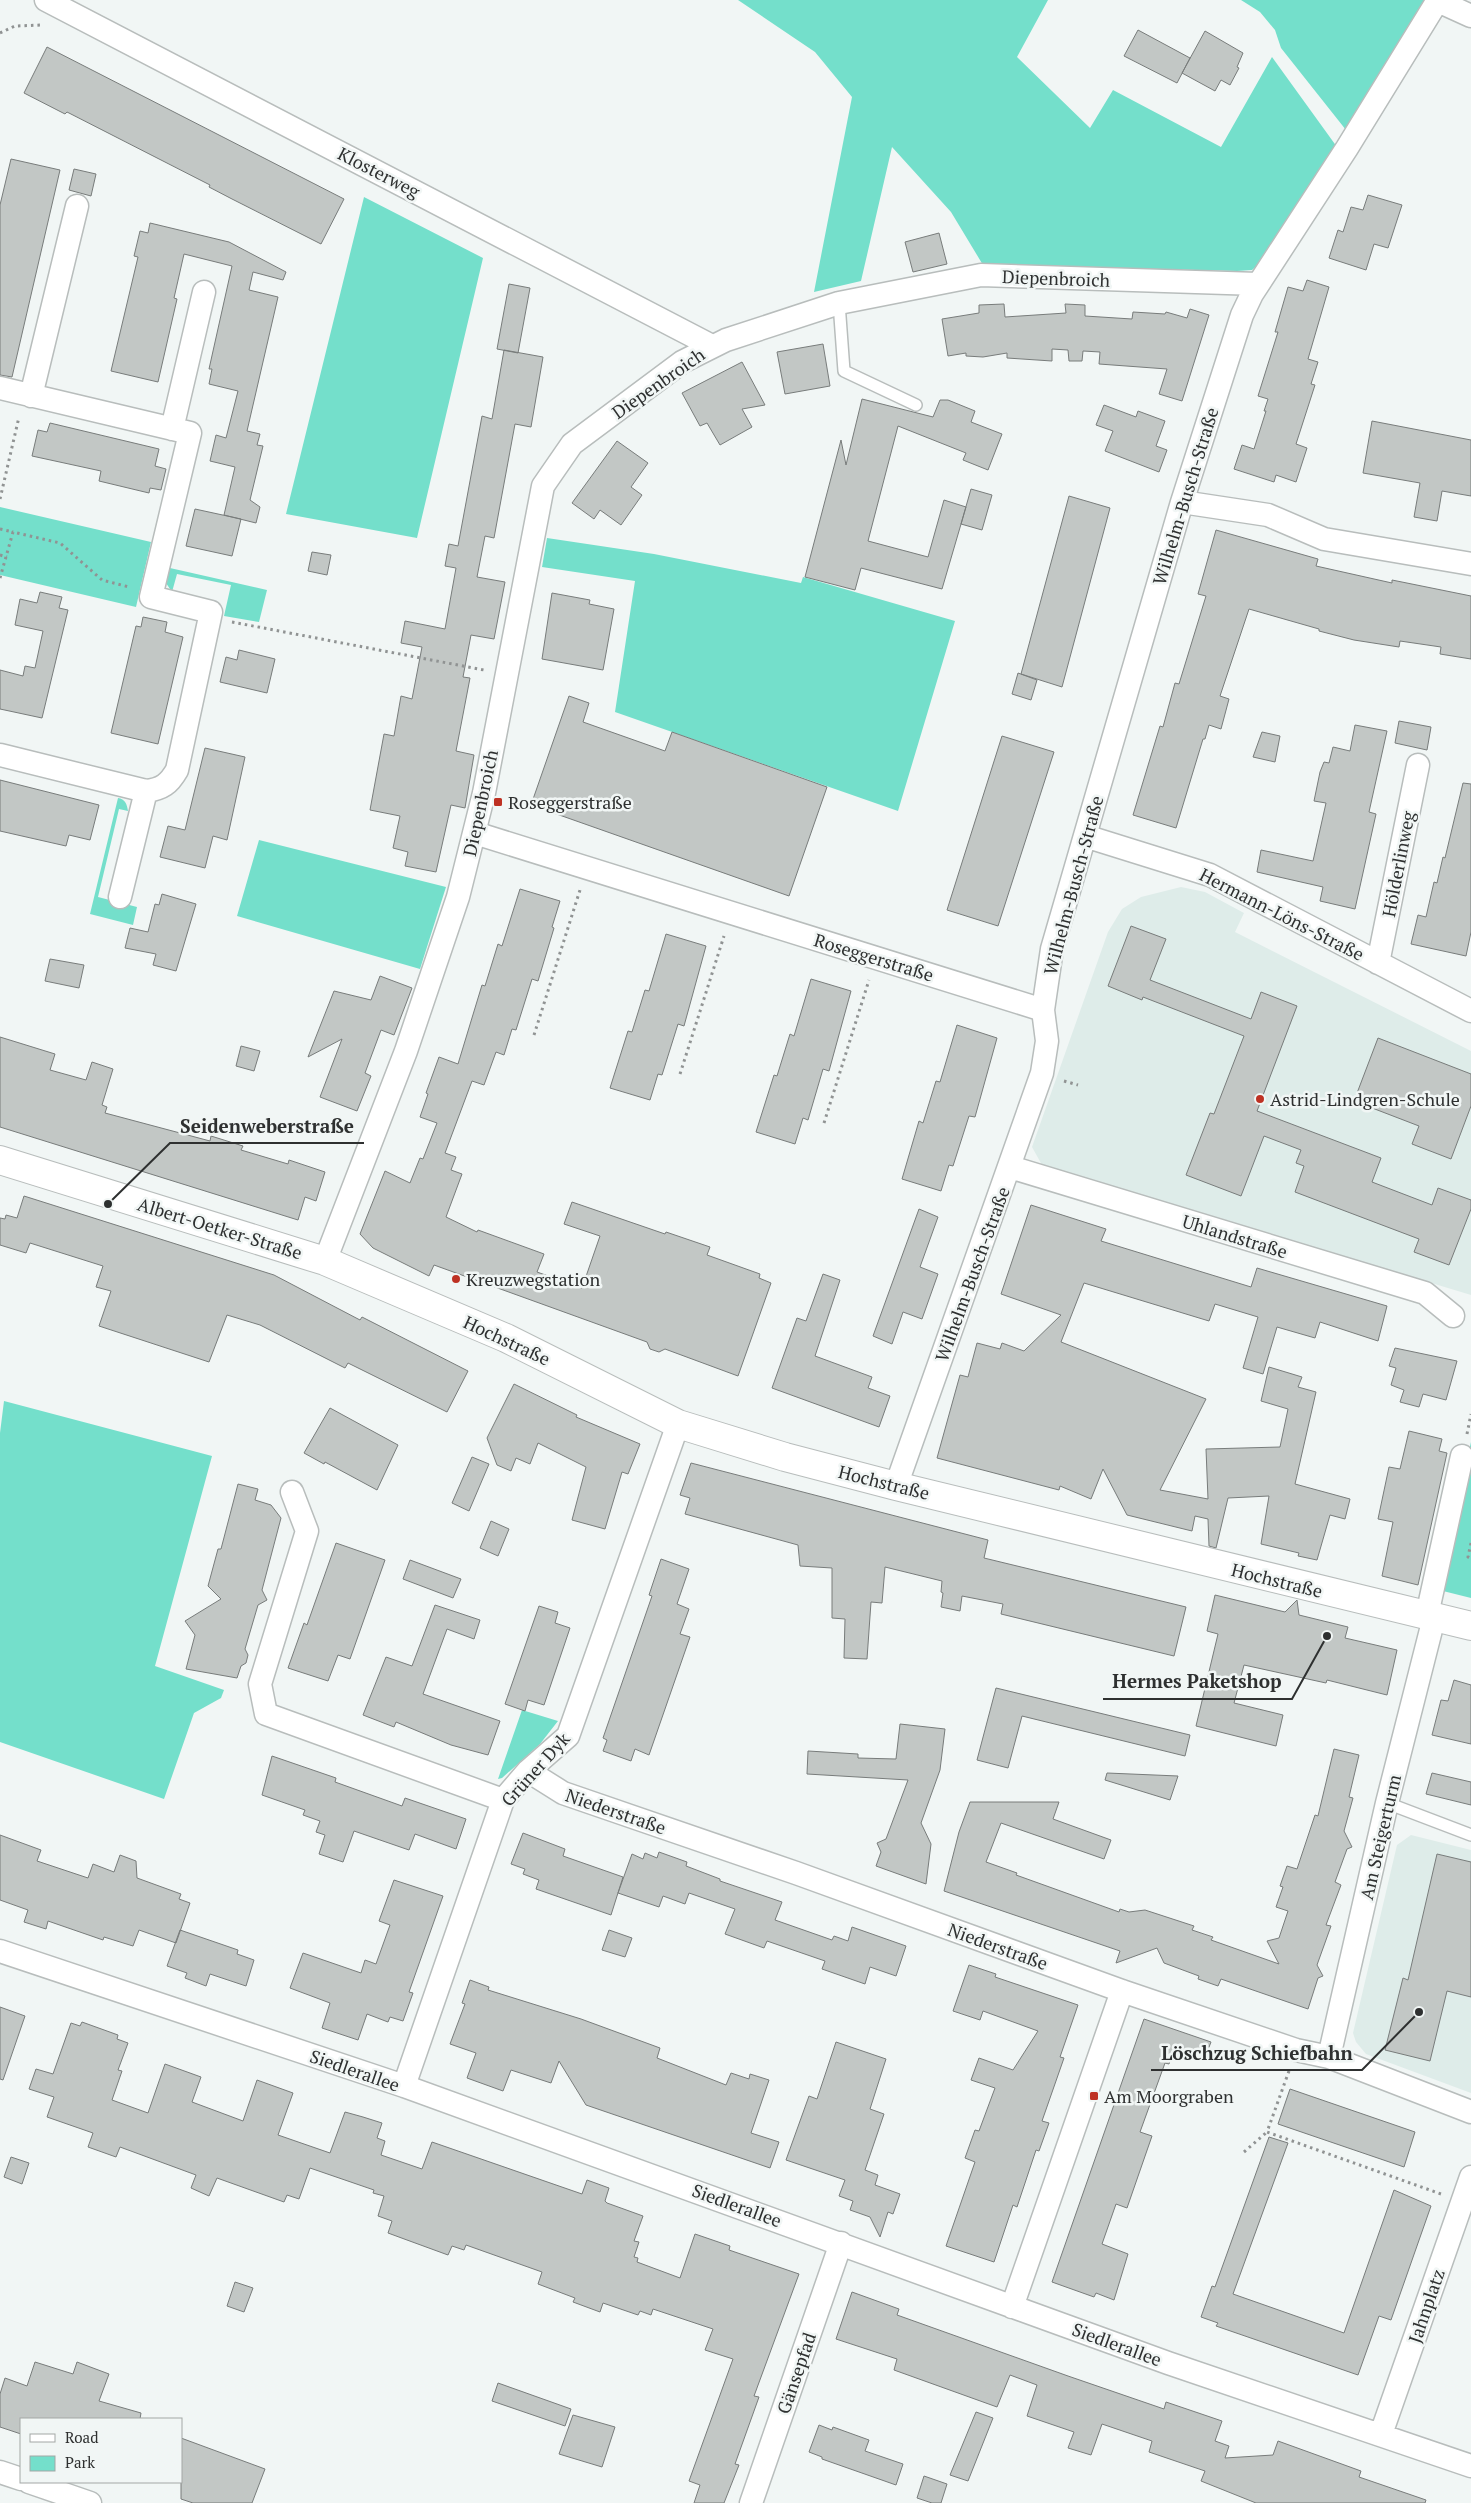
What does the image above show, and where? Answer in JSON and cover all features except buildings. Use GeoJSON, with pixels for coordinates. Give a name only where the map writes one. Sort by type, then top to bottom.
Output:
{"type":"FeatureCollection","features":[{"type":"Feature","properties":{"kind":"street","name":"Klosterweg"},"geometry":{"type":"LineString","coordinates":[[46,0],[712,346]]}},
{"type":"Feature","properties":{"kind":"street"},"geometry":{"type":"LineString","coordinates":[[1258,284],[1347,148],[1438,0],[1471,16]]}},
{"type":"Feature","properties":{"kind":"street"},"geometry":{"type":"LineString","coordinates":[[28,395],[77,206]]}},
{"type":"Feature","properties":{"kind":"street","name":"Diepenbroich"},"geometry":{"type":"LineString","coordinates":[[325,1261],[406,1051],[458,897],[475,833],[543,486],[572,444],[682,362],[712,346],[839,303],[981,275],[1258,284]]}},
{"type":"Feature","properties":{"kind":"street","name":"Wilhelm-Busch-Straße"},"geometry":{"type":"LineString","coordinates":[[896,1486],[1042,1073],[1047,1041],[1043,1010],[1052,949],[1182,502],[1238,325],[1258,284]]}},
{"type":"Feature","properties":{"kind":"street"},"geometry":{"type":"LineString","coordinates":[[172,429],[204,292]]}},
{"type":"Feature","properties":{"kind":"street"},"geometry":{"type":"LineString","coordinates":[[0,388],[190,433],[151,597],[211,612],[176,770],[171,781],[160,789],[146,790],[0,755]]}},
{"type":"Feature","properties":{"kind":"street"},"geometry":{"type":"LineString","coordinates":[[1182,502],[1268,514],[1324,539],[1471,564]]}},
{"type":"Feature","properties":{"kind":"street","name":"Hölderlinweg"},"geometry":{"type":"LineString","coordinates":[[1378,963],[1418,764]]}},
{"type":"Feature","properties":{"kind":"street"},"geometry":{"type":"LineString","coordinates":[[120,897],[146,790]]}},
{"type":"Feature","properties":{"kind":"street","name":"Roseggerstraße"},"geometry":{"type":"LineString","coordinates":[[475,833],[1043,1010]]}},
{"type":"Feature","properties":{"kind":"street","name":"Hermann-Löns-Straße"},"geometry":{"type":"LineString","coordinates":[[1085,836],[1210,875],[1471,1011]]}},
{"type":"Feature","properties":{"kind":"street","name":"Albert-Oetker-Straße"},"geometry":{"type":"LineString","coordinates":[[0,1160],[325,1261]]}},
{"type":"Feature","properties":{"kind":"street","name":"Uhlandstraße"},"geometry":{"type":"LineString","coordinates":[[1010,1167],[1425,1293],[1453,1316]]}},
{"type":"Feature","properties":{"kind":"street","name":"Hochstraße"},"geometry":{"type":"LineString","coordinates":[[325,1261],[506,1338],[678,1424],[785,1457],[896,1486],[1471,1626]]}},
{"type":"Feature","properties":{"kind":"street","name":"Grüner Dyk"},"geometry":{"type":"LineString","coordinates":[[404,2086],[502,1800],[528,1771],[568,1736],[678,1424]]}},
{"type":"Feature","properties":{"kind":"street"},"geometry":{"type":"LineString","coordinates":[[1434,1618],[1429,1606],[1462,1456]]}},
{"type":"Feature","properties":{"kind":"street"},"geometry":{"type":"LineString","coordinates":[[292,1492],[307,1531],[260,1684],[266,1714],[502,1800]]}},
{"type":"Feature","properties":{"kind":"street","name":"Am Steigerturm"},"geometry":{"type":"LineString","coordinates":[[1328,2057],[1387,1803],[1434,1618]]}},
{"type":"Feature","properties":{"kind":"street","name":"Niederstraße"},"geometry":{"type":"LineString","coordinates":[[528,1771],[563,1793],[796,1873],[1122,1991],[1296,2050],[1328,2057],[1471,2112]]}},
{"type":"Feature","properties":{"kind":"street","name":"Siedlerallee"},"geometry":{"type":"LineString","coordinates":[[0,1951],[404,2086],[1264,2397],[1381,2434],[1471,2466]]}},
{"type":"Feature","properties":{"kind":"street"},"geometry":{"type":"LineString","coordinates":[[1012,2307],[1122,1991]]}},
{"type":"Feature","properties":{"kind":"street","name":"Jahnplatz"},"geometry":{"type":"LineString","coordinates":[[1381,2434],[1471,2177]]}},
{"type":"Feature","properties":{"kind":"street","name":"Gänsepfad"},"geometry":{"type":"LineString","coordinates":[[751,2503],[841,2243]]}},
{"type":"Feature","properties":{"kind":"street"},"geometry":{"type":"LineString","coordinates":[[0,2472],[20,2479]]}},
{"type":"Feature","properties":{"kind":"street"},"geometry":{"type":"LineString","coordinates":[[31,2483],[90,2503]]}},
{"type":"Feature","properties":{"kind":"lane"},"geometry":{"type":"LineString","coordinates":[[839,303],[844,370],[916,405]]}},
{"type":"Feature","properties":{"kind":"lane"},"geometry":{"type":"LineString","coordinates":[[1387,1803],[1471,1835]]}},
{"type":"Feature","properties":{"kind":"path"},"geometry":{"type":"LineString","coordinates":[[0,498],[28,395]]}},
{"type":"Feature","properties":{"kind":"path"},"geometry":{"type":"LineString","coordinates":[[0,529],[60,543],[102,580],[152,592]]}},
{"type":"Feature","properties":{"kind":"path"},"geometry":{"type":"LineString","coordinates":[[0,578],[13,532]]}},
{"type":"Feature","properties":{"kind":"path"},"geometry":{"type":"LineString","coordinates":[[0,555],[7,557]]}},
{"type":"Feature","properties":{"kind":"path"},"geometry":{"type":"LineString","coordinates":[[210,617],[505,674]]}},
{"type":"Feature","properties":{"kind":"path"},"geometry":{"type":"LineString","coordinates":[[534,1035],[587,868]]}},
{"type":"Feature","properties":{"kind":"path"},"geometry":{"type":"LineString","coordinates":[[680,1074],[730,914]]}},
{"type":"Feature","properties":{"kind":"path"},"geometry":{"type":"LineString","coordinates":[[824,1123],[876,958]]}},
{"type":"Feature","properties":{"kind":"path"},"geometry":{"type":"LineString","coordinates":[[1471,1543],[1468,1557],[1471,1558]]}},
{"type":"Feature","properties":{"kind":"path"},"geometry":{"type":"LineString","coordinates":[[1244,2152],[1267,2132],[1296,2050]]}},
{"type":"Feature","properties":{"kind":"path"},"geometry":{"type":"LineString","coordinates":[[1267,2132],[1462,2201]]}},
{"type":"Feature","properties":{"kind":"shaded area","name":"Astrid-Lindgren-Schule"},"geometry":{"type":"Polygon","coordinates":[[[1181,887],[1205,892],[1244,913],[1235,932],[1471,1051],[1471,1295],[1042,1165],[1032,1147],[1108,932],[1122,909],[1141,897],[1181,887]]]}},
{"type":"Feature","properties":{"kind":"shaded area"},"geometry":{"type":"Polygon","coordinates":[[[1411,1835],[1471,1850],[1471,2093],[1366,2054],[1356,2042],[1353,2033],[1397,1845],[1411,1835]]]}},
{"type":"Feature","properties":{"kind":"green space"},"geometry":{"type":"Polygon","coordinates":[[[738,0],[1048,0],[1017,57],[1090,128],[1113,90],[1221,147],[1272,57],[1337,147],[1264,260],[1252,270],[1237,271],[983,265],[951,212],[892,147],[861,281],[814,292],[852,97],[815,52],[738,0]]]}},
{"type":"Feature","properties":{"kind":"green space"},"geometry":{"type":"Polygon","coordinates":[[[1241,0],[1429,0],[1346,130],[1281,48],[1275,30],[1260,12],[1241,0]]]}},
{"type":"Feature","properties":{"kind":"green space"},"geometry":{"type":"Polygon","coordinates":[[[364,197],[483,258],[417,538],[286,514],[364,197]]]}},
{"type":"Feature","properties":{"kind":"green space"},"geometry":{"type":"Polygon","coordinates":[[[0,507],[151,542],[136,607],[0,575],[0,507]]]}},
{"type":"Feature","properties":{"kind":"green space"},"geometry":{"type":"Polygon","coordinates":[[[547,538],[654,554],[801,583],[803,577],[955,621],[898,811],[615,712],[635,581],[542,567],[547,538]]]}},
{"type":"Feature","properties":{"kind":"green space"},"geometry":{"type":"Polygon","coordinates":[[[170,568],[267,590],[259,622],[224,616],[231,585],[177,574],[172,592],[166,583],[170,568]]]}},
{"type":"Feature","properties":{"kind":"green space"},"geometry":{"type":"Polygon","coordinates":[[[118,798],[125,802],[128,811],[119,809],[98,897],[137,907],[133,925],[90,914],[118,798]]]}},
{"type":"Feature","properties":{"kind":"green space"},"geometry":{"type":"Polygon","coordinates":[[[259,840],[446,887],[420,969],[237,916],[259,840]]]}},
{"type":"Feature","properties":{"kind":"green space"},"geometry":{"type":"Polygon","coordinates":[[[4,1401],[212,1456],[155,1666],[224,1690],[221,1698],[194,1713],[164,1799],[0,1742],[0,1433],[4,1401]]]}},
{"type":"Feature","properties":{"kind":"green space"},"geometry":{"type":"Polygon","coordinates":[[[1471,1442],[1471,1598],[1439,1590],[1471,1442]]]}},
{"type":"Feature","properties":{"kind":"green space"},"geometry":{"type":"Polygon","coordinates":[[[522,1710],[558,1721],[540,1744],[502,1778],[498,1779],[522,1710]]]}},
{"type":"Feature","properties":{"kind":"place","name":"Roseggerstraße"},"geometry":{"type":"Point","coordinates":[498,802]}},
{"type":"Feature","properties":{"kind":"place","name":"Astrid-Lindgren-Schule"},"geometry":{"type":"Point","coordinates":[1260,1099]}},
{"type":"Feature","properties":{"kind":"place","name":"Seidenweberstraße"},"geometry":{"type":"Point","coordinates":[108,1204]}},
{"type":"Feature","properties":{"kind":"place","name":"Kreuzwegstation"},"geometry":{"type":"Point","coordinates":[456,1279]}},
{"type":"Feature","properties":{"kind":"place","name":"Hermes Paketshop"},"geometry":{"type":"Point","coordinates":[1327,1636]}},
{"type":"Feature","properties":{"kind":"place","name":"Löschzug Schiefbahn"},"geometry":{"type":"Point","coordinates":[1419,2012]}},
{"type":"Feature","properties":{"kind":"place","name":"Am Moorgraben"},"geometry":{"type":"Point","coordinates":[1094,2096]}}]}
